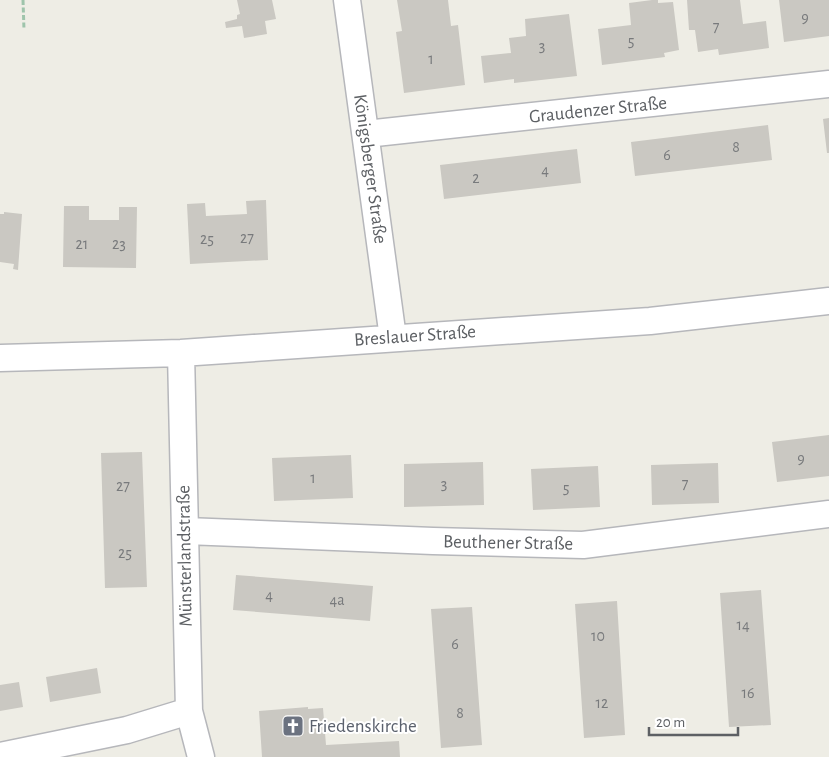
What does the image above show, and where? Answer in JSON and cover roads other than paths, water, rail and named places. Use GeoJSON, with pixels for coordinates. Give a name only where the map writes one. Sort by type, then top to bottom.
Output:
{"type":"FeatureCollection","features":[{"type":"Feature","properties":{"kind":"street","name":"Königsberger Straße"},"geometry":{"type":"LineString","coordinates":[[347,0],[393,338]]}},
{"type":"Feature","properties":{"kind":"street","name":"Graudenzer Straße"},"geometry":{"type":"LineString","coordinates":[[366,134],[829,84]]}},
{"type":"Feature","properties":{"kind":"street","name":"Breslauer Straße"},"geometry":{"type":"LineString","coordinates":[[0,358],[181,353],[650,321],[829,301]]}},
{"type":"Feature","properties":{"kind":"street","name":"Münsterlandstraße"},"geometry":{"type":"LineString","coordinates":[[181,353],[189,711],[201,757]]}},
{"type":"Feature","properties":{"kind":"street","name":"Beuthener Straße"},"geometry":{"type":"LineString","coordinates":[[186,531],[583,545],[829,514]]}},
{"type":"Feature","properties":{"kind":"street"},"geometry":{"type":"LineString","coordinates":[[0,756],[127,730],[189,711]]}},
{"type":"Feature","properties":{"kind":"place","name":"Friedenskirche"},"geometry":{"type":"Point","coordinates":[293,726]}}]}
